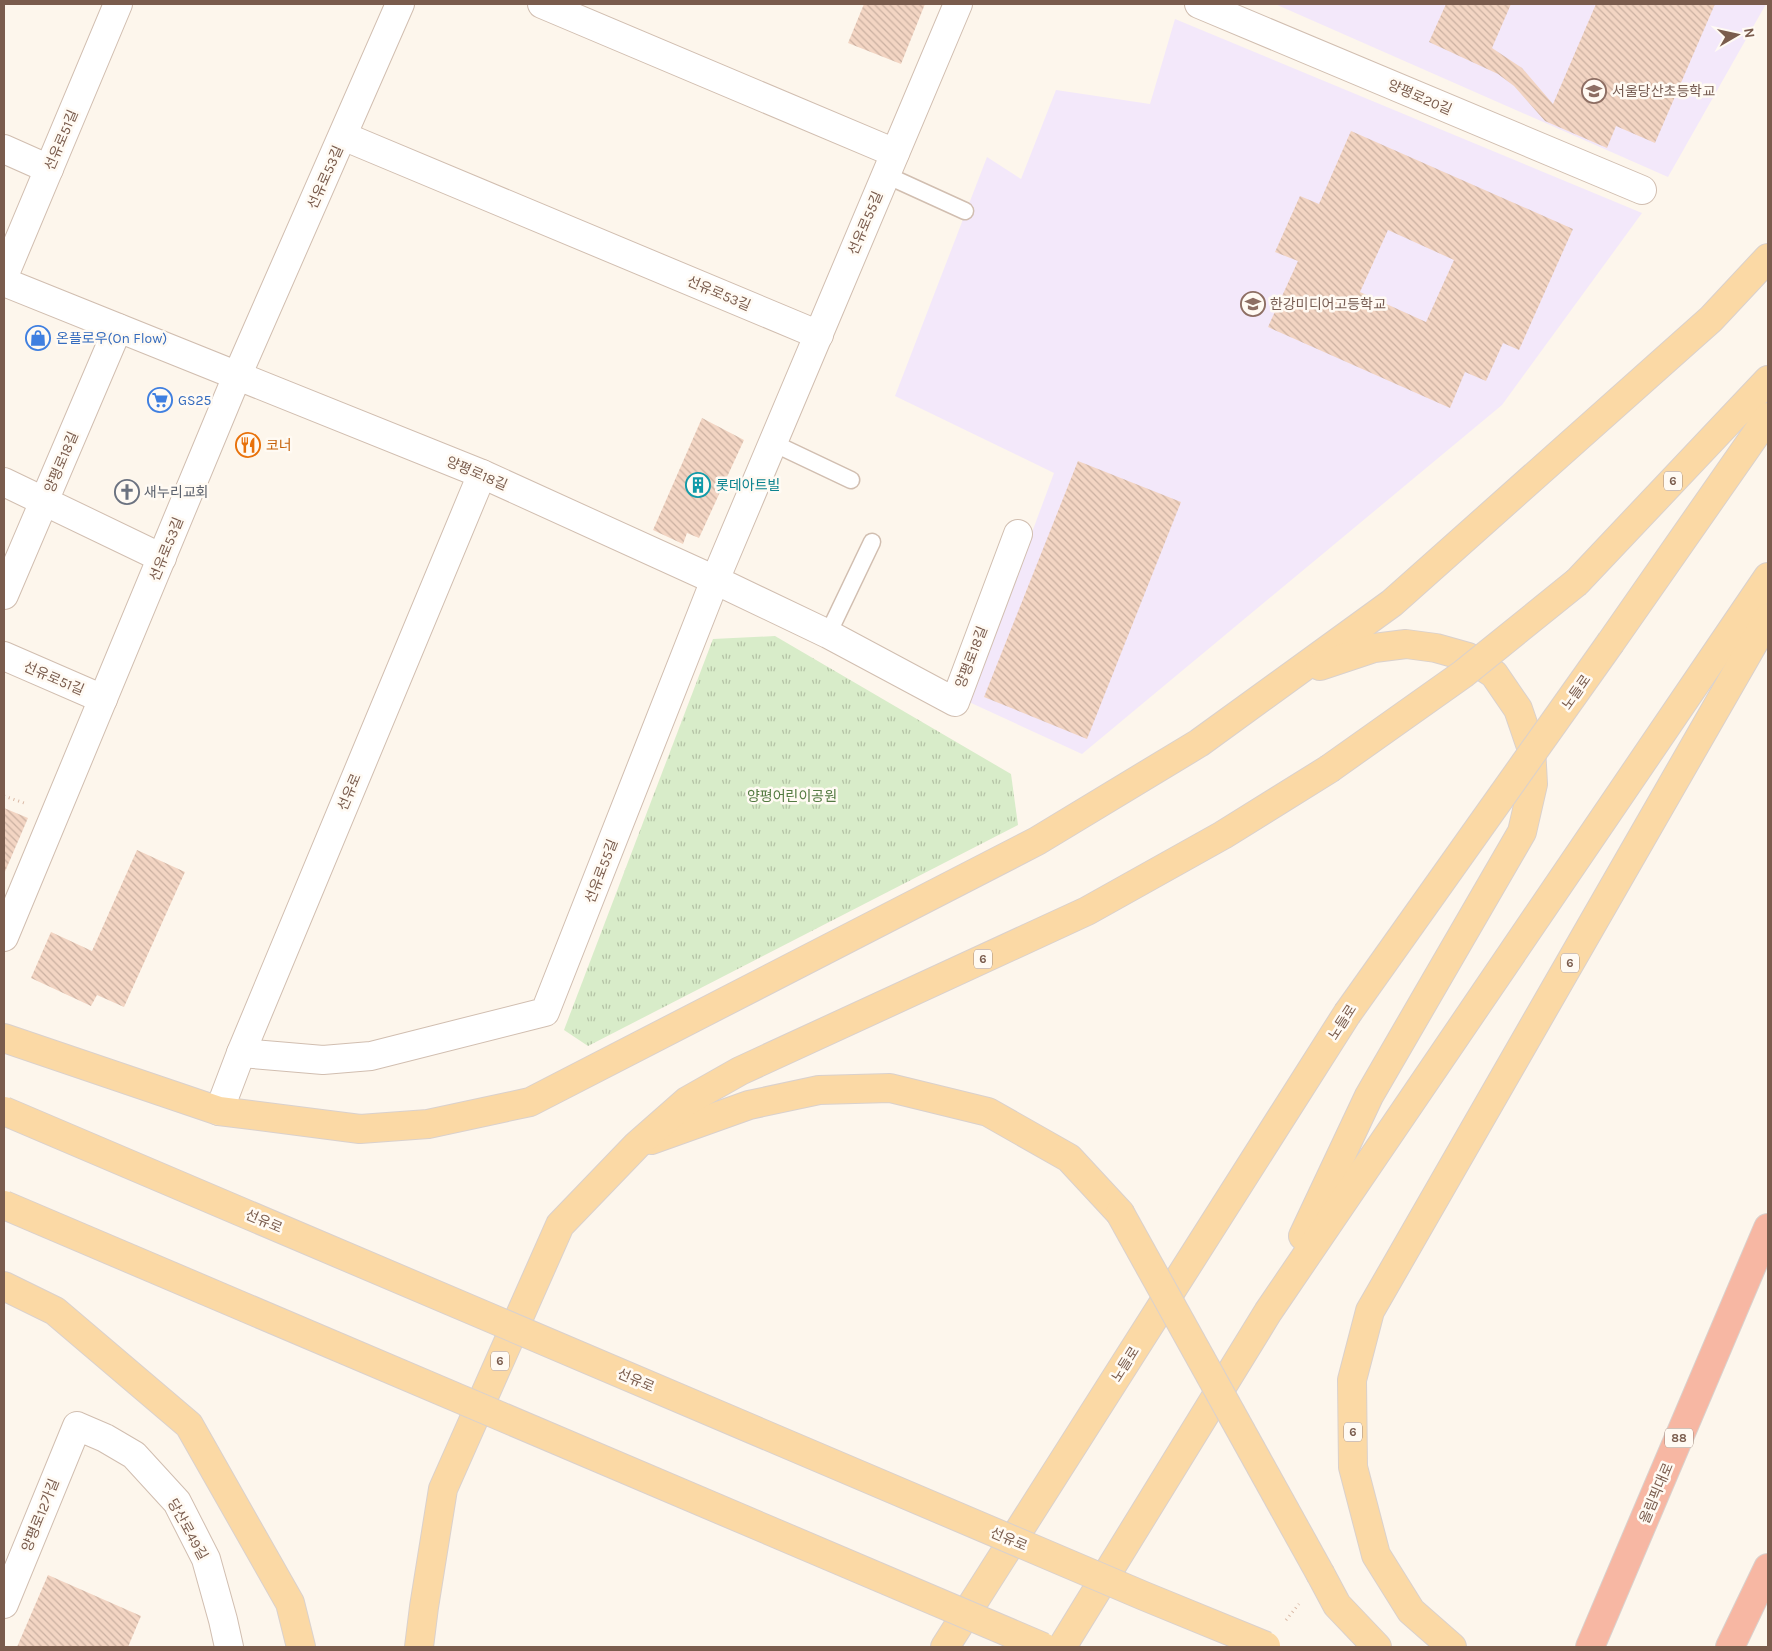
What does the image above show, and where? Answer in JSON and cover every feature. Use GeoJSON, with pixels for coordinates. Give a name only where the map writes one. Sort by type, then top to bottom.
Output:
{"type":"FeatureCollection","features":[{"type":"Feature","properties":{"kind":"highway","name":"올림픽대로"},"geometry":{"type":"LineString","coordinates":[[1590,1647],[1768,1228]]}},
{"type":"Feature","properties":{"kind":"highway"},"geometry":{"type":"LineString","coordinates":[[1730,1647],[1768,1568]]}},
{"type":"Feature","properties":{"kind":"main road"},"geometry":{"type":"LineString","coordinates":[[4,1038],[219,1111],[360,1129],[428,1124],[530,1102],[1037,841],[1199,743],[1392,603],[1711,319],[1768,258]]}},
{"type":"Feature","properties":{"kind":"main road","name":"6"},"geometry":{"type":"LineString","coordinates":[[432,1647],[424,1607],[443,1489],[560,1225],[637,1145],[687,1101],[725,1080],[1087,911],[1223,835],[1329,769],[1464,674],[1577,582],[1768,380]]}},
{"type":"Feature","properties":{"kind":"main road","name":"노들로"},"geometry":{"type":"LineString","coordinates":[[945,1647],[1347,1014],[1611,642],[1768,416]]}},
{"type":"Feature","properties":{"kind":"main road"},"geometry":{"type":"LineString","coordinates":[[1062,1647],[1268,1312],[1768,578]]}},
{"type":"Feature","properties":{"kind":"main road","name":"6"},"geometry":{"type":"LineString","coordinates":[[1452,1647],[1411,1611],[1376,1554],[1354,1467],[1352,1380],[1371,1308],[1768,618]]}},
{"type":"Feature","properties":{"kind":"main road"},"geometry":{"type":"LineString","coordinates":[[1268,1312],[1369,1096],[1522,832],[1533,784],[1531,747],[1518,709],[1494,674],[1468,658],[1436,648],[1406,644],[1374,648],[1294,675]]}},
{"type":"Feature","properties":{"kind":"main road"},"geometry":{"type":"LineString","coordinates":[[637,1145],[749,1105],[819,1090],[890,1088],[988,1112],[1069,1158],[1120,1213],[1337,1606],[1377,1647]]}},
{"type":"Feature","properties":{"kind":"main road","name":"선유로"},"geometry":{"type":"LineString","coordinates":[[4,1111],[1268,1647]]}},
{"type":"Feature","properties":{"kind":"main road"},"geometry":{"type":"LineString","coordinates":[[4,1205],[1043,1647]]}},
{"type":"Feature","properties":{"kind":"main road"},"geometry":{"type":"LineString","coordinates":[[4,1286],[55,1311],[189,1425],[290,1603],[301,1647]]}},
{"type":"Feature","properties":{"kind":"main road"},"geometry":{"type":"LineString","coordinates":[[419,1647],[424,1607]]}},
{"type":"Feature","properties":{"kind":"street","name":"선유로51길"},"geometry":{"type":"LineString","coordinates":[[4,276],[118,4]]}},
{"type":"Feature","properties":{"kind":"street","name":"선유로53길"},"geometry":{"type":"LineString","coordinates":[[4,936],[237,376],[400,4]]}},
{"type":"Feature","properties":{"kind":"street"},"geometry":{"type":"LineString","coordinates":[[542,4],[890,164]]}},
{"type":"Feature","properties":{"kind":"street","name":"선유로55길"},"geometry":{"type":"LineString","coordinates":[[241,1052],[323,1060],[371,1056],[545,1012],[715,580],[958,4]]}},
{"type":"Feature","properties":{"kind":"street","name":"양평로20길"},"geometry":{"type":"LineString","coordinates":[[1199,4],[1642,190]]}},
{"type":"Feature","properties":{"kind":"street","name":"선유로53길"},"geometry":{"type":"LineString","coordinates":[[343,136],[819,334]]}},
{"type":"Feature","properties":{"kind":"street"},"geometry":{"type":"LineString","coordinates":[[4,149],[49,169]]}},
{"type":"Feature","properties":{"kind":"street","name":"양평로18길"},"geometry":{"type":"LineString","coordinates":[[4,282],[482,474],[715,580],[828,634],[954,702],[1018,534]]}},
{"type":"Feature","properties":{"kind":"street","name":"양평로18길"},"geometry":{"type":"LineString","coordinates":[[4,595],[118,328]]}},
{"type":"Feature","properties":{"kind":"street","name":"선유로"},"geometry":{"type":"LineString","coordinates":[[219,1111],[241,1052],[482,474]]}},
{"type":"Feature","properties":{"kind":"street"},"geometry":{"type":"LineString","coordinates":[[4,482],[43,503],[162,558]]}},
{"type":"Feature","properties":{"kind":"street","name":"선유로51길"},"geometry":{"type":"LineString","coordinates":[[4,656],[103,699]]}},
{"type":"Feature","properties":{"kind":"street","name":"양평로12가길"},"geometry":{"type":"LineString","coordinates":[[4,1604],[77,1426]]}},
{"type":"Feature","properties":{"kind":"street","name":"당산로49길"},"geometry":{"type":"LineString","coordinates":[[77,1426],[105,1438],[134,1455],[177,1502],[206,1559],[224,1620],[228,1647]]}},
{"type":"Feature","properties":{"kind":"lane"},"geometry":{"type":"LineString","coordinates":[[890,164],[965,211]]}},
{"type":"Feature","properties":{"kind":"lane"},"geometry":{"type":"LineString","coordinates":[[773,443],[850,480]]}},
{"type":"Feature","properties":{"kind":"lane"},"geometry":{"type":"LineString","coordinates":[[828,634],[872,542]]}},
{"type":"Feature","properties":{"kind":"path"},"geometry":{"type":"LineString","coordinates":[[1268,1647],[1321,1575]]}},
{"type":"Feature","properties":{"kind":"shaded area","name":"서울당산초등학교"},"geometry":{"type":"Polygon","coordinates":[[[1275,4],[1766,4],[1668,177],[1275,4]]]}},
{"type":"Feature","properties":{"kind":"shaded area","name":"한강미디어고등학교"},"geometry":{"type":"Polygon","coordinates":[[[1175,19],[1642,213],[1502,405],[1082,754],[969,702],[1054,473],[895,396],[987,157],[1021,179],[1056,90],[1150,104],[1175,19]]]}},
{"type":"Feature","properties":{"kind":"green space","name":"양평어린이공원"},"geometry":{"type":"Polygon","coordinates":[[[775,636],[1011,774],[1018,825],[588,1046],[564,1030],[713,639],[775,636]]]}},
{"type":"Feature","properties":{"kind":"building"},"geometry":{"type":"Polygon","coordinates":[[[864,4],[925,4],[901,64],[848,43],[864,4]]]}},
{"type":"Feature","properties":{"kind":"building"},"geometry":{"type":"Polygon","coordinates":[[[1446,4],[1511,4],[1492,48],[1522,68],[1553,104],[1596,4],[1715,4],[1655,143],[1616,126],[1607,148],[1545,121],[1514,86],[1498,74],[1429,42],[1446,4]]]}},
{"type":"Feature","properties":{"kind":"building"},"geometry":{"type":"Polygon","coordinates":[[[1351,131],[1573,229],[1519,350],[1503,343],[1486,381],[1465,372],[1450,408],[1268,327],[1298,261],[1275,252],[1300,196],[1319,204],[1351,131]],[[1388,230],[1360,292],[1426,322],[1454,260],[1388,230]]]}},
{"type":"Feature","properties":{"kind":"building","name":"롯데아트빌"},"geometry":{"type":"Polygon","coordinates":[[[702,418],[744,440],[699,538],[687,533],[683,544],[653,530],[702,418]]]}},
{"type":"Feature","properties":{"kind":"building"},"geometry":{"type":"Polygon","coordinates":[[[1078,461],[1181,502],[1087,739],[984,697],[1078,461]]]}},
{"type":"Feature","properties":{"kind":"building"},"geometry":{"type":"Polygon","coordinates":[[[4,808],[28,818],[4,874],[4,808]]]}},
{"type":"Feature","properties":{"kind":"building"},"geometry":{"type":"Polygon","coordinates":[[[137,850],[185,872],[124,1007],[97,995],[91,1006],[31,978],[51,932],[92,951],[137,850]]]}},
{"type":"Feature","properties":{"kind":"building"},"geometry":{"type":"Polygon","coordinates":[[[48,1575],[141,1616],[128,1647],[17,1647],[48,1575]]]}},
{"type":"Feature","properties":{"kind":"place","name":"서울당산초등학교"},"geometry":{"type":"Point","coordinates":[1594,91]}},
{"type":"Feature","properties":{"kind":"place","name":"한강미디어고등학교"},"geometry":{"type":"Point","coordinates":[1253,304]}},
{"type":"Feature","properties":{"kind":"place","name":"온플로우(On Flow)"},"geometry":{"type":"Point","coordinates":[38,338]}},
{"type":"Feature","properties":{"kind":"place","name":"GS25"},"geometry":{"type":"Point","coordinates":[160,400]}},
{"type":"Feature","properties":{"kind":"place","name":"코너"},"geometry":{"type":"Point","coordinates":[248,445]}},
{"type":"Feature","properties":{"kind":"place","name":"롯데아트빌"},"geometry":{"type":"Point","coordinates":[698,485]}},
{"type":"Feature","properties":{"kind":"place","name":"새누리교회"},"geometry":{"type":"Point","coordinates":[127,492]}}]}
